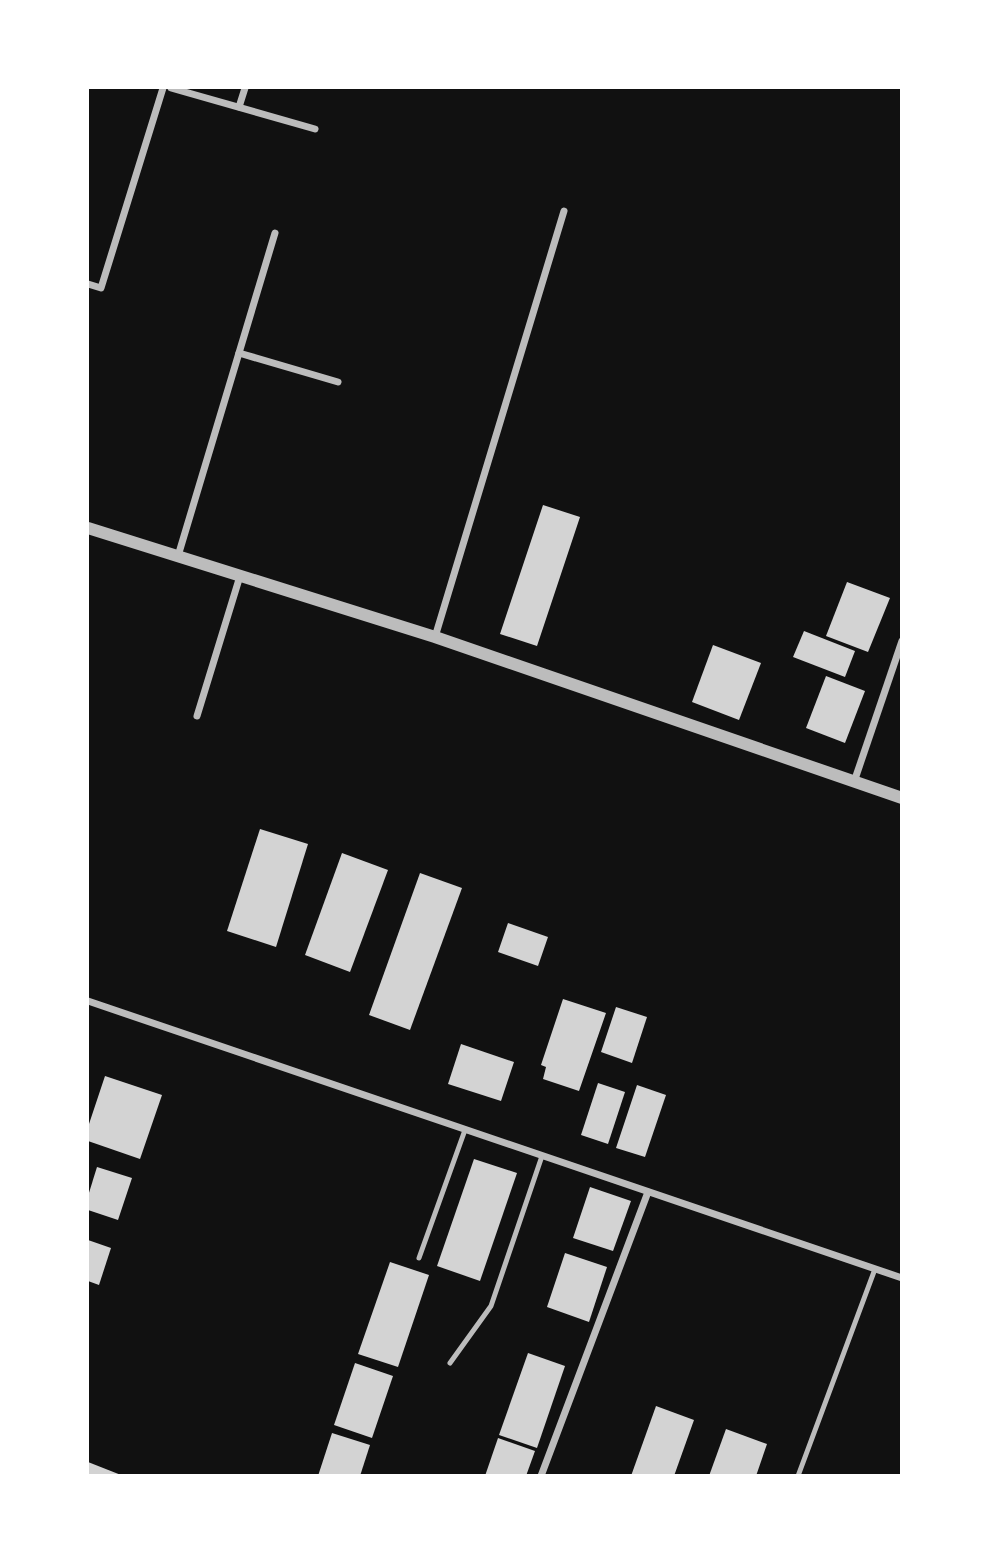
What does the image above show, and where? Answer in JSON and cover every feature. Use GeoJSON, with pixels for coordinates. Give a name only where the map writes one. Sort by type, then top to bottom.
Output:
{"type":"FeatureCollection","features":[{"type":"Feature","properties":{"kind":"street"},"geometry":{"type":"LineString","coordinates":[[88,284],[101,288],[163,88]]}},
{"type":"Feature","properties":{"kind":"street"},"geometry":{"type":"LineString","coordinates":[[171,88],[315,130]]}},
{"type":"Feature","properties":{"kind":"street"},"geometry":{"type":"LineString","coordinates":[[239,107],[245,88]]}},
{"type":"Feature","properties":{"kind":"street"},"geometry":{"type":"LineString","coordinates":[[435,637],[564,211]]}},
{"type":"Feature","properties":{"kind":"street"},"geometry":{"type":"LineString","coordinates":[[178,556],[275,233]]}},
{"type":"Feature","properties":{"kind":"street"},"geometry":{"type":"LineString","coordinates":[[239,353],[338,383]]}},
{"type":"Feature","properties":{"kind":"street"},"geometry":{"type":"LineString","coordinates":[[88,528],[435,637],[901,798]]}},
{"type":"Feature","properties":{"kind":"street"},"geometry":{"type":"LineString","coordinates":[[197,716],[240,576]]}},
{"type":"Feature","properties":{"kind":"street"},"geometry":{"type":"LineString","coordinates":[[854,782],[901,641]]}},
{"type":"Feature","properties":{"kind":"street"},"geometry":{"type":"LineString","coordinates":[[88,1001],[901,1279]]}},
{"type":"Feature","properties":{"kind":"street"},"geometry":{"type":"LineString","coordinates":[[541,1475],[648,1192]]}},
{"type":"Feature","properties":{"kind":"lane"},"geometry":{"type":"LineString","coordinates":[[419,1258],[465,1130]]}},
{"type":"Feature","properties":{"kind":"lane"},"geometry":{"type":"LineString","coordinates":[[450,1363],[491,1306],[542,1156]]}},
{"type":"Feature","properties":{"kind":"lane"},"geometry":{"type":"LineString","coordinates":[[799,1475],[875,1269]]}},
{"type":"Feature","properties":{"kind":"building"},"geometry":{"type":"Polygon","coordinates":[[[543,505],[580,517],[537,646],[500,634],[543,505]]]}},
{"type":"Feature","properties":{"kind":"building"},"geometry":{"type":"Polygon","coordinates":[[[847,582],[890,598],[868,652],[826,636],[847,582]]]}},
{"type":"Feature","properties":{"kind":"building"},"geometry":{"type":"Polygon","coordinates":[[[804,631],[855,651],[845,677],[793,657],[804,631]]]}},
{"type":"Feature","properties":{"kind":"building"},"geometry":{"type":"Polygon","coordinates":[[[713,645],[761,663],[739,720],[692,702],[713,645]]]}},
{"type":"Feature","properties":{"kind":"building"},"geometry":{"type":"Polygon","coordinates":[[[826,676],[865,691],[845,743],[806,728],[826,676]]]}},
{"type":"Feature","properties":{"kind":"building"},"geometry":{"type":"Polygon","coordinates":[[[260,829],[308,844],[276,947],[227,931],[260,829]]]}},
{"type":"Feature","properties":{"kind":"building"},"geometry":{"type":"Polygon","coordinates":[[[342,853],[388,870],[350,972],[305,955],[342,853]]]}},
{"type":"Feature","properties":{"kind":"building"},"geometry":{"type":"Polygon","coordinates":[[[420,873],[462,888],[410,1030],[369,1015],[420,873]]]}},
{"type":"Feature","properties":{"kind":"building"},"geometry":{"type":"Polygon","coordinates":[[[508,923],[548,937],[538,966],[498,952],[508,923]]]}},
{"type":"Feature","properties":{"kind":"building"},"geometry":{"type":"Polygon","coordinates":[[[563,999],[606,1013],[579,1091],[543,1079],[546,1067],[541,1065],[563,999]]]}},
{"type":"Feature","properties":{"kind":"building"},"geometry":{"type":"Polygon","coordinates":[[[616,1007],[647,1017],[632,1063],[601,1052],[616,1007]]]}},
{"type":"Feature","properties":{"kind":"building"},"geometry":{"type":"Polygon","coordinates":[[[461,1044],[514,1062],[501,1101],[448,1084],[461,1044]]]}},
{"type":"Feature","properties":{"kind":"building"},"geometry":{"type":"Polygon","coordinates":[[[105,1076],[162,1095],[140,1159],[88,1141],[88,1127],[105,1076]]]}},
{"type":"Feature","properties":{"kind":"building"},"geometry":{"type":"Polygon","coordinates":[[[598,1083],[625,1092],[608,1144],[581,1135],[598,1083]]]}},
{"type":"Feature","properties":{"kind":"building"},"geometry":{"type":"Polygon","coordinates":[[[637,1085],[666,1095],[645,1157],[616,1148],[637,1085]]]}},
{"type":"Feature","properties":{"kind":"building"},"geometry":{"type":"Polygon","coordinates":[[[474,1159],[517,1173],[480,1281],[437,1266],[474,1159]]]}},
{"type":"Feature","properties":{"kind":"building"},"geometry":{"type":"Polygon","coordinates":[[[97,1167],[132,1178],[118,1220],[88,1210],[88,1196],[97,1167]]]}},
{"type":"Feature","properties":{"kind":"building"},"geometry":{"type":"Polygon","coordinates":[[[590,1187],[631,1201],[613,1251],[573,1238],[590,1187]]]}},
{"type":"Feature","properties":{"kind":"building"},"geometry":{"type":"Polygon","coordinates":[[[88,1240],[111,1248],[99,1285],[88,1281],[88,1240]]]}},
{"type":"Feature","properties":{"kind":"building"},"geometry":{"type":"Polygon","coordinates":[[[565,1253],[607,1267],[589,1322],[547,1307],[565,1253]]]}},
{"type":"Feature","properties":{"kind":"building"},"geometry":{"type":"Polygon","coordinates":[[[390,1262],[429,1275],[398,1367],[358,1354],[390,1262]]]}},
{"type":"Feature","properties":{"kind":"building"},"geometry":{"type":"Polygon","coordinates":[[[528,1353],[565,1366],[537,1448],[499,1435],[528,1353]]]}},
{"type":"Feature","properties":{"kind":"building"},"geometry":{"type":"Polygon","coordinates":[[[355,1363],[393,1376],[372,1438],[334,1425],[355,1363]]]}},
{"type":"Feature","properties":{"kind":"building"},"geometry":{"type":"Polygon","coordinates":[[[656,1406],[694,1420],[674,1476],[631,1476],[656,1406]]]}},
{"type":"Feature","properties":{"kind":"building"},"geometry":{"type":"Polygon","coordinates":[[[726,1429],[767,1444],[756,1476],[709,1476],[726,1429]]]}},
{"type":"Feature","properties":{"kind":"building"},"geometry":{"type":"Polygon","coordinates":[[[332,1433],[370,1445],[360,1476],[318,1476],[332,1433]]]}},
{"type":"Feature","properties":{"kind":"building"},"geometry":{"type":"Polygon","coordinates":[[[498,1438],[535,1451],[526,1476],[485,1476],[498,1438]]]}},
{"type":"Feature","properties":{"kind":"building"},"geometry":{"type":"Polygon","coordinates":[[[88,1462],[121,1475],[121,1476],[88,1476],[88,1462]]]}}]}
